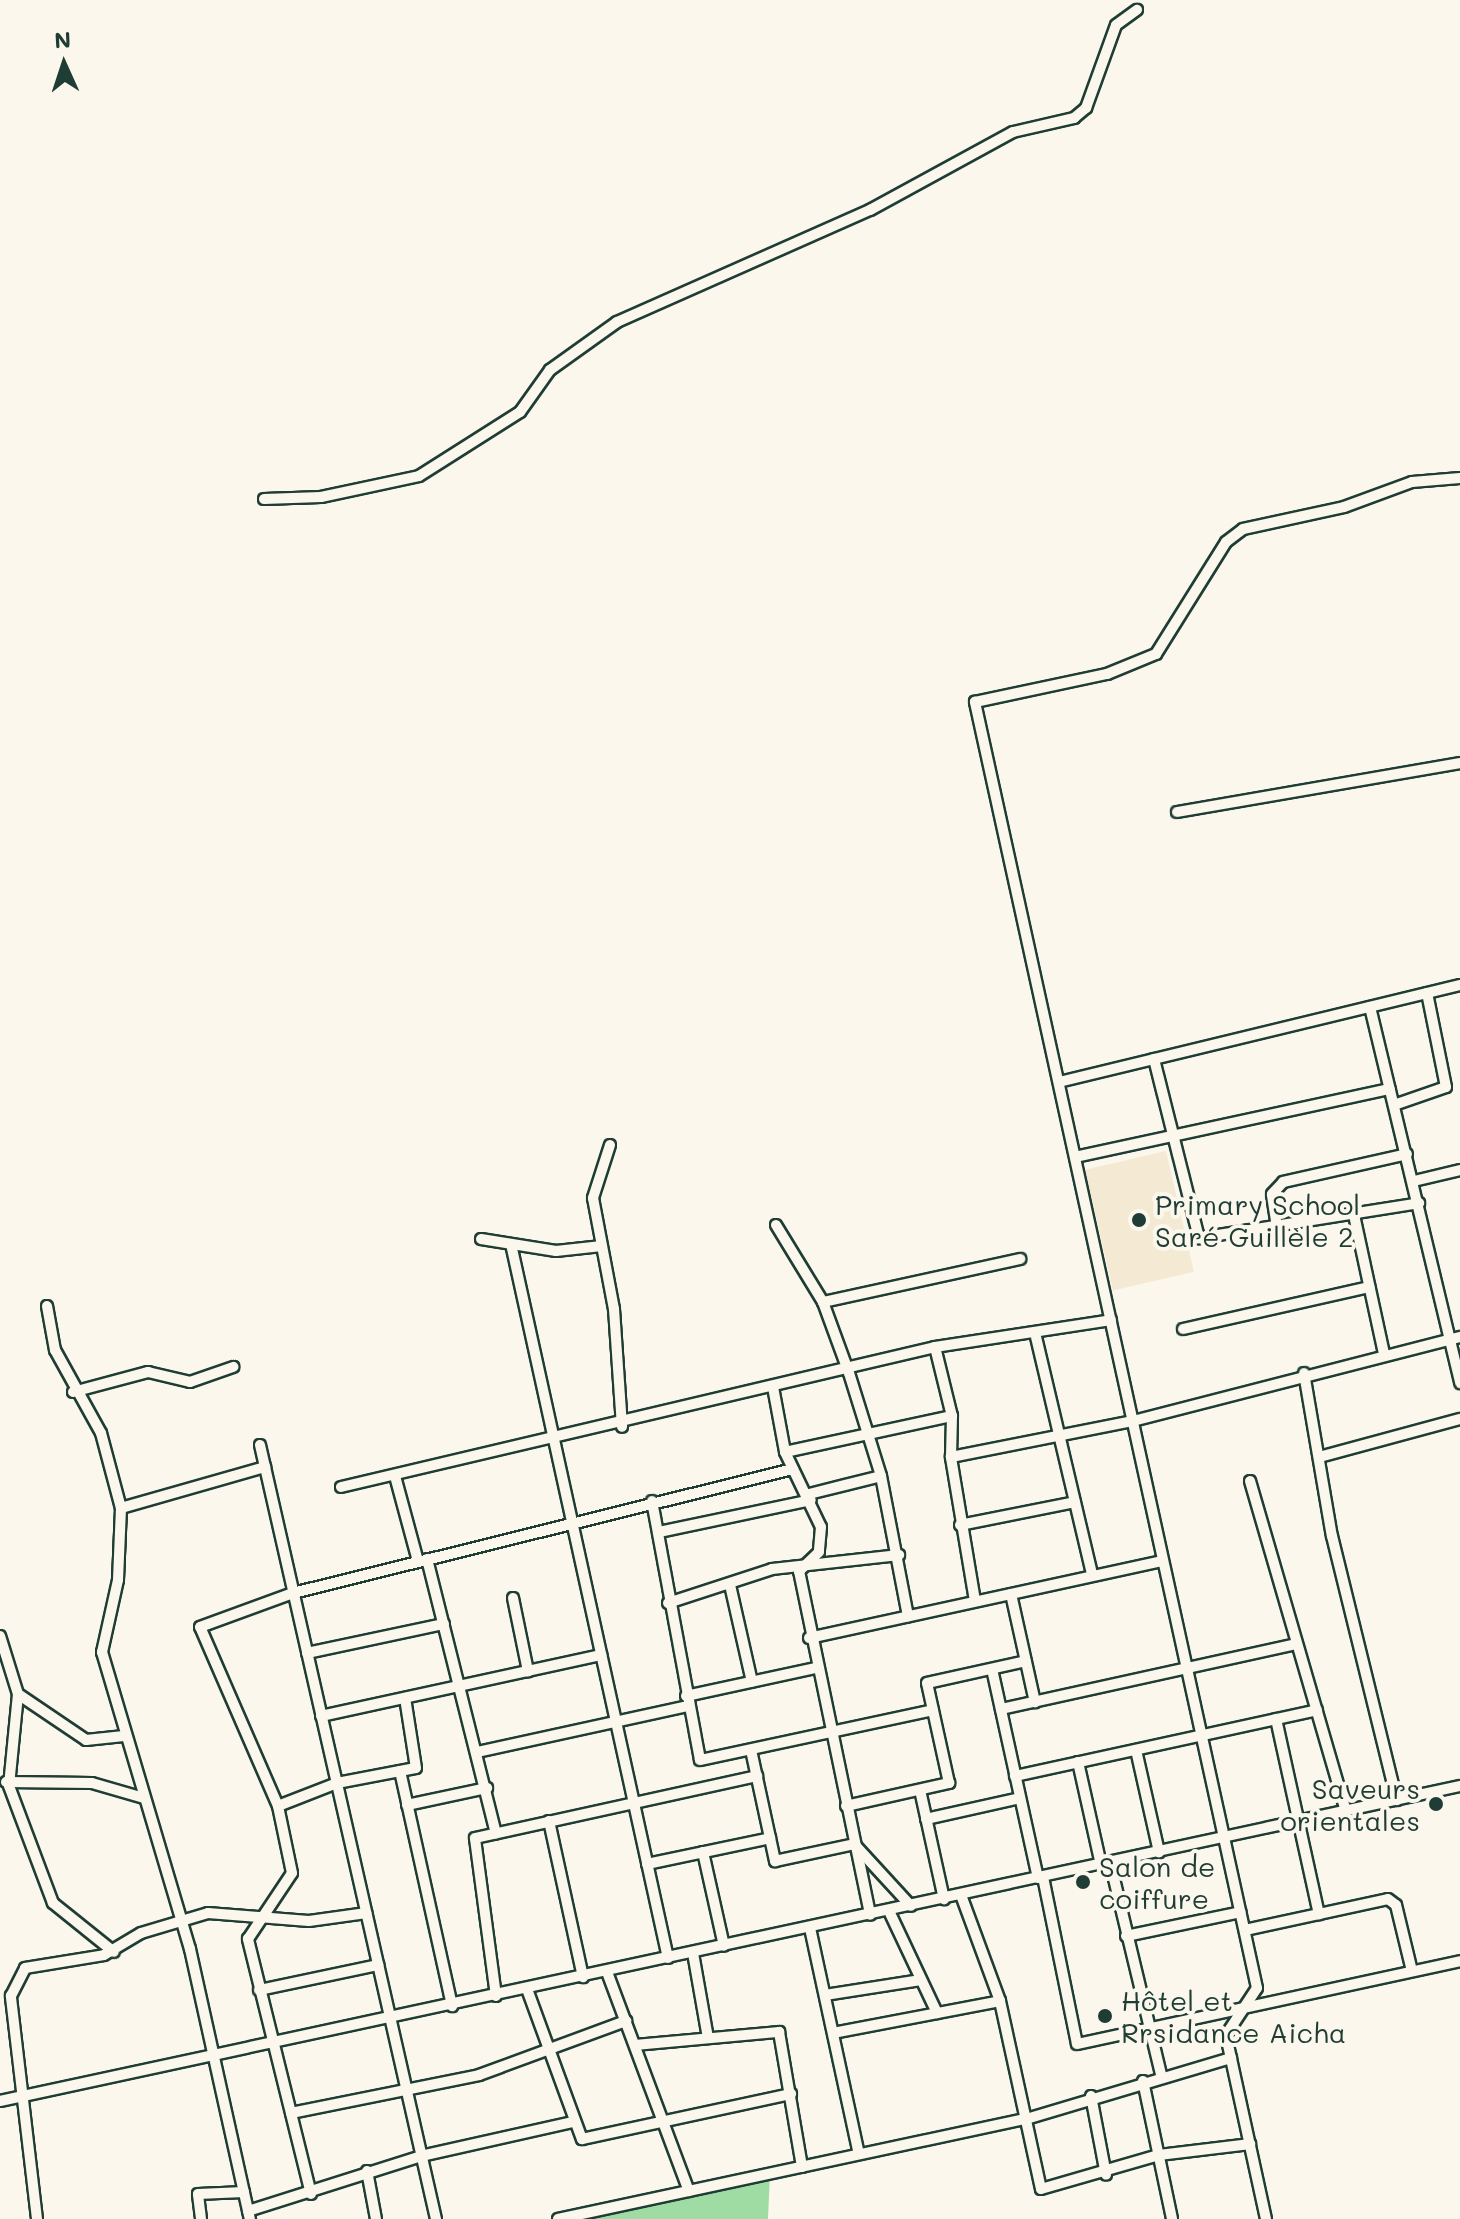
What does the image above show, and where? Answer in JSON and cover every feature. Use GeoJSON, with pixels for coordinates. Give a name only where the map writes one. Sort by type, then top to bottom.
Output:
{"type":"FeatureCollection","features":[{"type":"Feature","properties":{"kind":"street"},"geometry":{"type":"LineString","coordinates":[[264,499],[321,497],[419,476],[520,412],[550,370],[617,322],[870,210],[1013,132],[1074,118],[1086,108],[1116,25],[1137,10]]}},
{"type":"Feature","properties":{"kind":"street"},"geometry":{"type":"LineString","coordinates":[[1266,2219],[1226,2035],[1257,1988],[975,702],[1107,674],[1156,654],[1226,542],[1243,529],[1344,507],[1412,482],[1460,478]]}},
{"type":"Feature","properties":{"kind":"street"},"geometry":{"type":"LineString","coordinates":[[1177,812],[1460,763]]}},
{"type":"Feature","properties":{"kind":"street"},"geometry":{"type":"LineString","coordinates":[[1059,1082],[1460,985]]}},
{"type":"Feature","properties":{"kind":"street"},"geometry":{"type":"LineString","coordinates":[[1394,1105],[1446,1087],[1427,993]]}},
{"type":"Feature","properties":{"kind":"street"},"geometry":{"type":"LineString","coordinates":[[1370,1007],[1455,1338],[1460,1383]]}},
{"type":"Feature","properties":{"kind":"street"},"geometry":{"type":"LineString","coordinates":[[1154,1059],[1195,1235],[1277,1227],[1419,1203]]}},
{"type":"Feature","properties":{"kind":"street"},"geometry":{"type":"LineString","coordinates":[[1075,1157],[1172,1133],[1390,1089]]}},
{"type":"Feature","properties":{"kind":"street"},"geometry":{"type":"LineString","coordinates":[[610,1145],[593,1198],[602,1246],[622,1427]]}},
{"type":"Feature","properties":{"kind":"street"},"geometry":{"type":"LineString","coordinates":[[1277,1227],[1272,1194],[1283,1182],[1407,1154]]}},
{"type":"Feature","properties":{"kind":"street"},"geometry":{"type":"LineString","coordinates":[[1414,1181],[1460,1170]]}},
{"type":"Feature","properties":{"kind":"street"},"geometry":{"type":"LineString","coordinates":[[1354,1215],[1384,1354]]}},
{"type":"Feature","properties":{"kind":"street"},"geometry":{"type":"LineString","coordinates":[[776,1225],[823,1302],[849,1373],[881,1476],[899,1555],[908,1616]]}},
{"type":"Feature","properties":{"kind":"street"},"geometry":{"type":"LineString","coordinates":[[481,1239],[511,1244],[602,1246]]}},
{"type":"Feature","properties":{"kind":"street"},"geometry":{"type":"LineString","coordinates":[[511,1244],[668,1958]]}},
{"type":"Feature","properties":{"kind":"street"},"geometry":{"type":"LineString","coordinates":[[823,1302],[1020,1259]]}},
{"type":"Feature","properties":{"kind":"street"},"geometry":{"type":"LineString","coordinates":[[1183,1329],[1369,1287]]}},
{"type":"Feature","properties":{"kind":"street"},"geometry":{"type":"LineString","coordinates":[[47,1306],[73,1392],[101,1433],[121,1508],[118,1580],[102,1652],[124,1736],[181,1918],[249,2215],[367,2171],[573,2122]]}},
{"type":"Feature","properties":{"kind":"street"},"geometry":{"type":"LineString","coordinates":[[341,1487],[622,1427],[773,1387],[849,1373],[935,1347],[1036,1337],[1111,1320]]}},
{"type":"Feature","properties":{"kind":"street"},"geometry":{"type":"LineString","coordinates":[[1036,1337],[1092,1573]]}},
{"type":"Feature","properties":{"kind":"street"},"geometry":{"type":"LineString","coordinates":[[951,1457],[1060,1438],[1133,1421],[1304,1373],[1455,1338]]}},
{"type":"Feature","properties":{"kind":"street"},"geometry":{"type":"LineString","coordinates":[[935,1347],[952,1416],[951,1457],[975,1601]]}},
{"type":"Feature","properties":{"kind":"street"},"geometry":{"type":"LineString","coordinates":[[73,1392],[148,1372],[190,1382],[233,1367]]}},
{"type":"Feature","properties":{"kind":"street"},"geometry":{"type":"LineString","coordinates":[[1304,1373],[1319,1457],[1397,1800]]}},
{"type":"Feature","properties":{"kind":"street"},"geometry":{"type":"LineString","coordinates":[[773,1387],[785,1452],[810,1497],[821,1527],[819,1552],[799,1571]]}},
{"type":"Feature","properties":{"kind":"street"},"geometry":{"type":"LineString","coordinates":[[785,1452],[870,1438],[952,1416]]}},
{"type":"Feature","properties":{"kind":"street"},"geometry":{"type":"LineString","coordinates":[[1319,1457],[1460,1419]]}},
{"type":"Feature","properties":{"kind":"street"},"geometry":{"type":"LineString","coordinates":[[260,1445],[436,2219]]}},
{"type":"Feature","properties":{"kind":"street"},"geometry":{"type":"LineString","coordinates":[[121,1508],[265,1467]]}},
{"type":"Feature","properties":{"kind":"street"},"geometry":{"type":"LineString","coordinates":[[311,2194],[248,1939],[292,1873],[278,1806],[200,1627],[293,1593],[652,1501],[793,1469]]}},
{"type":"Feature","properties":{"kind":"street"},"geometry":{"type":"LineString","coordinates":[[395,1476],[444,1624],[496,1833]]}},
{"type":"Feature","properties":{"kind":"street"},"geometry":{"type":"LineString","coordinates":[[659,1532],[810,1497],[881,1476]]}},
{"type":"Feature","properties":{"kind":"street"},"geometry":{"type":"LineString","coordinates":[[1250,1481],[1292,1645],[1317,1710],[1346,1811]]}},
{"type":"Feature","properties":{"kind":"street"},"geometry":{"type":"LineString","coordinates":[[652,1501],[668,1603],[700,1760],[933,1710]]}},
{"type":"Feature","properties":{"kind":"street"},"geometry":{"type":"LineString","coordinates":[[960,1525],[1075,1502]]}},
{"type":"Feature","properties":{"kind":"street"},"geometry":{"type":"LineString","coordinates":[[668,1603],[772,1569],[799,1571],[899,1555]]}},
{"type":"Feature","properties":{"kind":"street"},"geometry":{"type":"LineString","coordinates":[[809,1638],[1092,1573],[1163,1561]]}},
{"type":"Feature","properties":{"kind":"street"},"geometry":{"type":"LineString","coordinates":[[799,1571],[809,1638],[870,1915]]}},
{"type":"Feature","properties":{"kind":"street"},"geometry":{"type":"LineString","coordinates":[[730,1585],[752,1682]]}},
{"type":"Feature","properties":{"kind":"street"},"geometry":{"type":"LineString","coordinates":[[1011,1594],[1035,1702]]}},
{"type":"Feature","properties":{"kind":"street"},"geometry":{"type":"LineString","coordinates":[[513,1598],[528,1671]]}},
{"type":"Feature","properties":{"kind":"street"},"geometry":{"type":"LineString","coordinates":[[307,1653],[444,1624]]}},
{"type":"Feature","properties":{"kind":"street"},"geometry":{"type":"LineString","coordinates":[[0,1636],[18,1694],[9,1786]]}},
{"type":"Feature","properties":{"kind":"street"},"geometry":{"type":"LineString","coordinates":[[1001,1709],[1292,1645]]}},
{"type":"Feature","properties":{"kind":"street"},"geometry":{"type":"LineString","coordinates":[[321,1716],[601,1655]]}},
{"type":"Feature","properties":{"kind":"street"},"geometry":{"type":"LineString","coordinates":[[846,1806],[949,1783],[927,1683],[1026,1661]]}},
{"type":"Feature","properties":{"kind":"street"},"geometry":{"type":"LineString","coordinates":[[477,1752],[616,1722],[752,1682],[816,1668]]}},
{"type":"Feature","properties":{"kind":"street"},"geometry":{"type":"LineString","coordinates":[[992,1669],[1077,2044],[1148,2023],[1246,2007],[1460,1961]]}},
{"type":"Feature","properties":{"kind":"street"},"geometry":{"type":"LineString","coordinates":[[18,1694],[86,1740],[124,1736]]}},
{"type":"Feature","properties":{"kind":"street"},"geometry":{"type":"LineString","coordinates":[[278,1806],[337,1783],[416,1768],[405,1698]]}},
{"type":"Feature","properties":{"kind":"street"},"geometry":{"type":"LineString","coordinates":[[1015,1776],[1317,1710]]}},
{"type":"Feature","properties":{"kind":"street"},"geometry":{"type":"LineString","coordinates":[[1276,1719],[1319,1914]]}},
{"type":"Feature","properties":{"kind":"street"},"geometry":{"type":"LineString","coordinates":[[751,1750],[775,1861],[854,1844]]}},
{"type":"Feature","properties":{"kind":"street"},"geometry":{"type":"LineString","coordinates":[[1136,1750],[1159,1852]]}},
{"type":"Feature","properties":{"kind":"street"},"geometry":{"type":"LineString","coordinates":[[1078,1762],[1161,2075]]}},
{"type":"Feature","properties":{"kind":"street"},"geometry":{"type":"LineString","coordinates":[[0,1771],[9,1786],[53,1903],[114,1952]]}},
{"type":"Feature","properties":{"kind":"street"},"geometry":{"type":"LineString","coordinates":[[400,1771],[452,2006]]}},
{"type":"Feature","properties":{"kind":"street"},"geometry":{"type":"LineString","coordinates":[[496,1996],[475,1838],[757,1776]]}},
{"type":"Feature","properties":{"kind":"street"},"geometry":{"type":"LineString","coordinates":[[9,1786],[92,1783],[144,1798]]}},
{"type":"Feature","properties":{"kind":"street"},"geometry":{"type":"LineString","coordinates":[[0,2101],[272,2045],[1460,1786]]}},
{"type":"Feature","properties":{"kind":"street"},"geometry":{"type":"LineString","coordinates":[[407,1805],[487,1788]]}},
{"type":"Feature","properties":{"kind":"street"},"geometry":{"type":"LineString","coordinates":[[920,1790],[944,1899]]}},
{"type":"Feature","properties":{"kind":"street"},"geometry":{"type":"LineString","coordinates":[[926,1819],[1020,1798]]}},
{"type":"Feature","properties":{"kind":"street"},"geometry":{"type":"LineString","coordinates":[[549,1821],[583,1977]]}},
{"type":"Feature","properties":{"kind":"street"},"geometry":{"type":"LineString","coordinates":[[647,1864],[770,1838]]}},
{"type":"Feature","properties":{"kind":"street"},"geometry":{"type":"LineString","coordinates":[[854,1844],[911,1906]]}},
{"type":"Feature","properties":{"kind":"street"},"geometry":{"type":"LineString","coordinates":[[703,1852],[724,1946]]}},
{"type":"Feature","properties":{"kind":"street"},"geometry":{"type":"LineString","coordinates":[[961,1895],[1000,2001],[1041,2189],[1106,2175],[1159,2155],[1250,2144]]}},
{"type":"Feature","properties":{"kind":"street"},"geometry":{"type":"LineString","coordinates":[[1245,1930],[1392,1901],[1412,1971]]}},
{"type":"Feature","properties":{"kind":"street"},"geometry":{"type":"LineString","coordinates":[[889,1911],[937,2013]]}},
{"type":"Feature","properties":{"kind":"street"},"geometry":{"type":"LineString","coordinates":[[1126,1936],[1241,1912]]}},
{"type":"Feature","properties":{"kind":"street"},"geometry":{"type":"LineString","coordinates":[[37,2219],[27,2095],[13,2008],[17,1977],[33,1963],[114,1952],[181,1918],[263,1916],[309,1921],[366,1913]]}},
{"type":"Feature","properties":{"kind":"street"},"geometry":{"type":"LineString","coordinates":[[810,1928],[859,2154]]}},
{"type":"Feature","properties":{"kind":"street"},"geometry":{"type":"LineString","coordinates":[[693,1953],[708,2038]]}},
{"type":"Feature","properties":{"kind":"street"},"geometry":{"type":"LineString","coordinates":[[259,1990],[378,1965]]}},
{"type":"Feature","properties":{"kind":"street"},"geometry":{"type":"LineString","coordinates":[[607,1972],[689,2191]]}},
{"type":"Feature","properties":{"kind":"street"},"geometry":{"type":"LineString","coordinates":[[825,1995],[921,1980]]}},
{"type":"Feature","properties":{"kind":"street"},"geometry":{"type":"LineString","coordinates":[[527,1989],[573,2122],[582,2139],[791,2094]]}},
{"type":"Feature","properties":{"kind":"street"},"geometry":{"type":"LineString","coordinates":[[833,2033],[1000,2001]]}},
{"type":"Feature","properties":{"kind":"street"},"geometry":{"type":"LineString","coordinates":[[0,2008],[13,2008]]}},
{"type":"Feature","properties":{"kind":"street"},"geometry":{"type":"LineString","coordinates":[[291,2113],[406,2090],[549,2052],[626,2021]]}},
{"type":"Feature","properties":{"kind":"street"},"geometry":{"type":"LineString","coordinates":[[635,2045],[779,2032],[802,2167]]}},
{"type":"Feature","properties":{"kind":"street"},"geometry":{"type":"LineString","coordinates":[[558,2219],[1026,2119],[1161,2075],[1231,2058]]}},
{"type":"Feature","properties":{"kind":"street"},"geometry":{"type":"LineString","coordinates":[[1143,2081],[1172,2219]]}},
{"type":"Feature","properties":{"kind":"street"},"geometry":{"type":"LineString","coordinates":[[1091,2096],[1106,2175]]}},
{"type":"Feature","properties":{"kind":"street"},"geometry":{"type":"LineString","coordinates":[[367,2171],[376,2219]]}},
{"type":"Feature","properties":{"kind":"street"},"geometry":{"type":"LineString","coordinates":[[201,2219],[198,2194],[244,2192]]}},
{"type":"Feature","properties":{"kind":"shaded area","name":"Primary School Saré Guillèle 2"},"geometry":{"type":"Polygon","coordinates":[[[1166,1151],[1194,1272],[1113,1290],[1085,1170],[1166,1151]]]}},
{"type":"Feature","properties":{"kind":"green space"},"geometry":{"type":"Polygon","coordinates":[[[770,2173],[768,2219],[558,2219],[770,2173]]]}},
{"type":"Feature","properties":{"kind":"place","name":"Primary School Saré Guillèle 2"},"geometry":{"type":"Point","coordinates":[1139,1220]}},
{"type":"Feature","properties":{"kind":"place","name":"Saveurs orientales"},"geometry":{"type":"Point","coordinates":[1436,1804]}},
{"type":"Feature","properties":{"kind":"place","name":"Salon de coiffure"},"geometry":{"type":"Point","coordinates":[1083,1882]}},
{"type":"Feature","properties":{"kind":"place","name":"Hôtel et Rrsidance Aicha"},"geometry":{"type":"Point","coordinates":[1105,2016]}}]}
